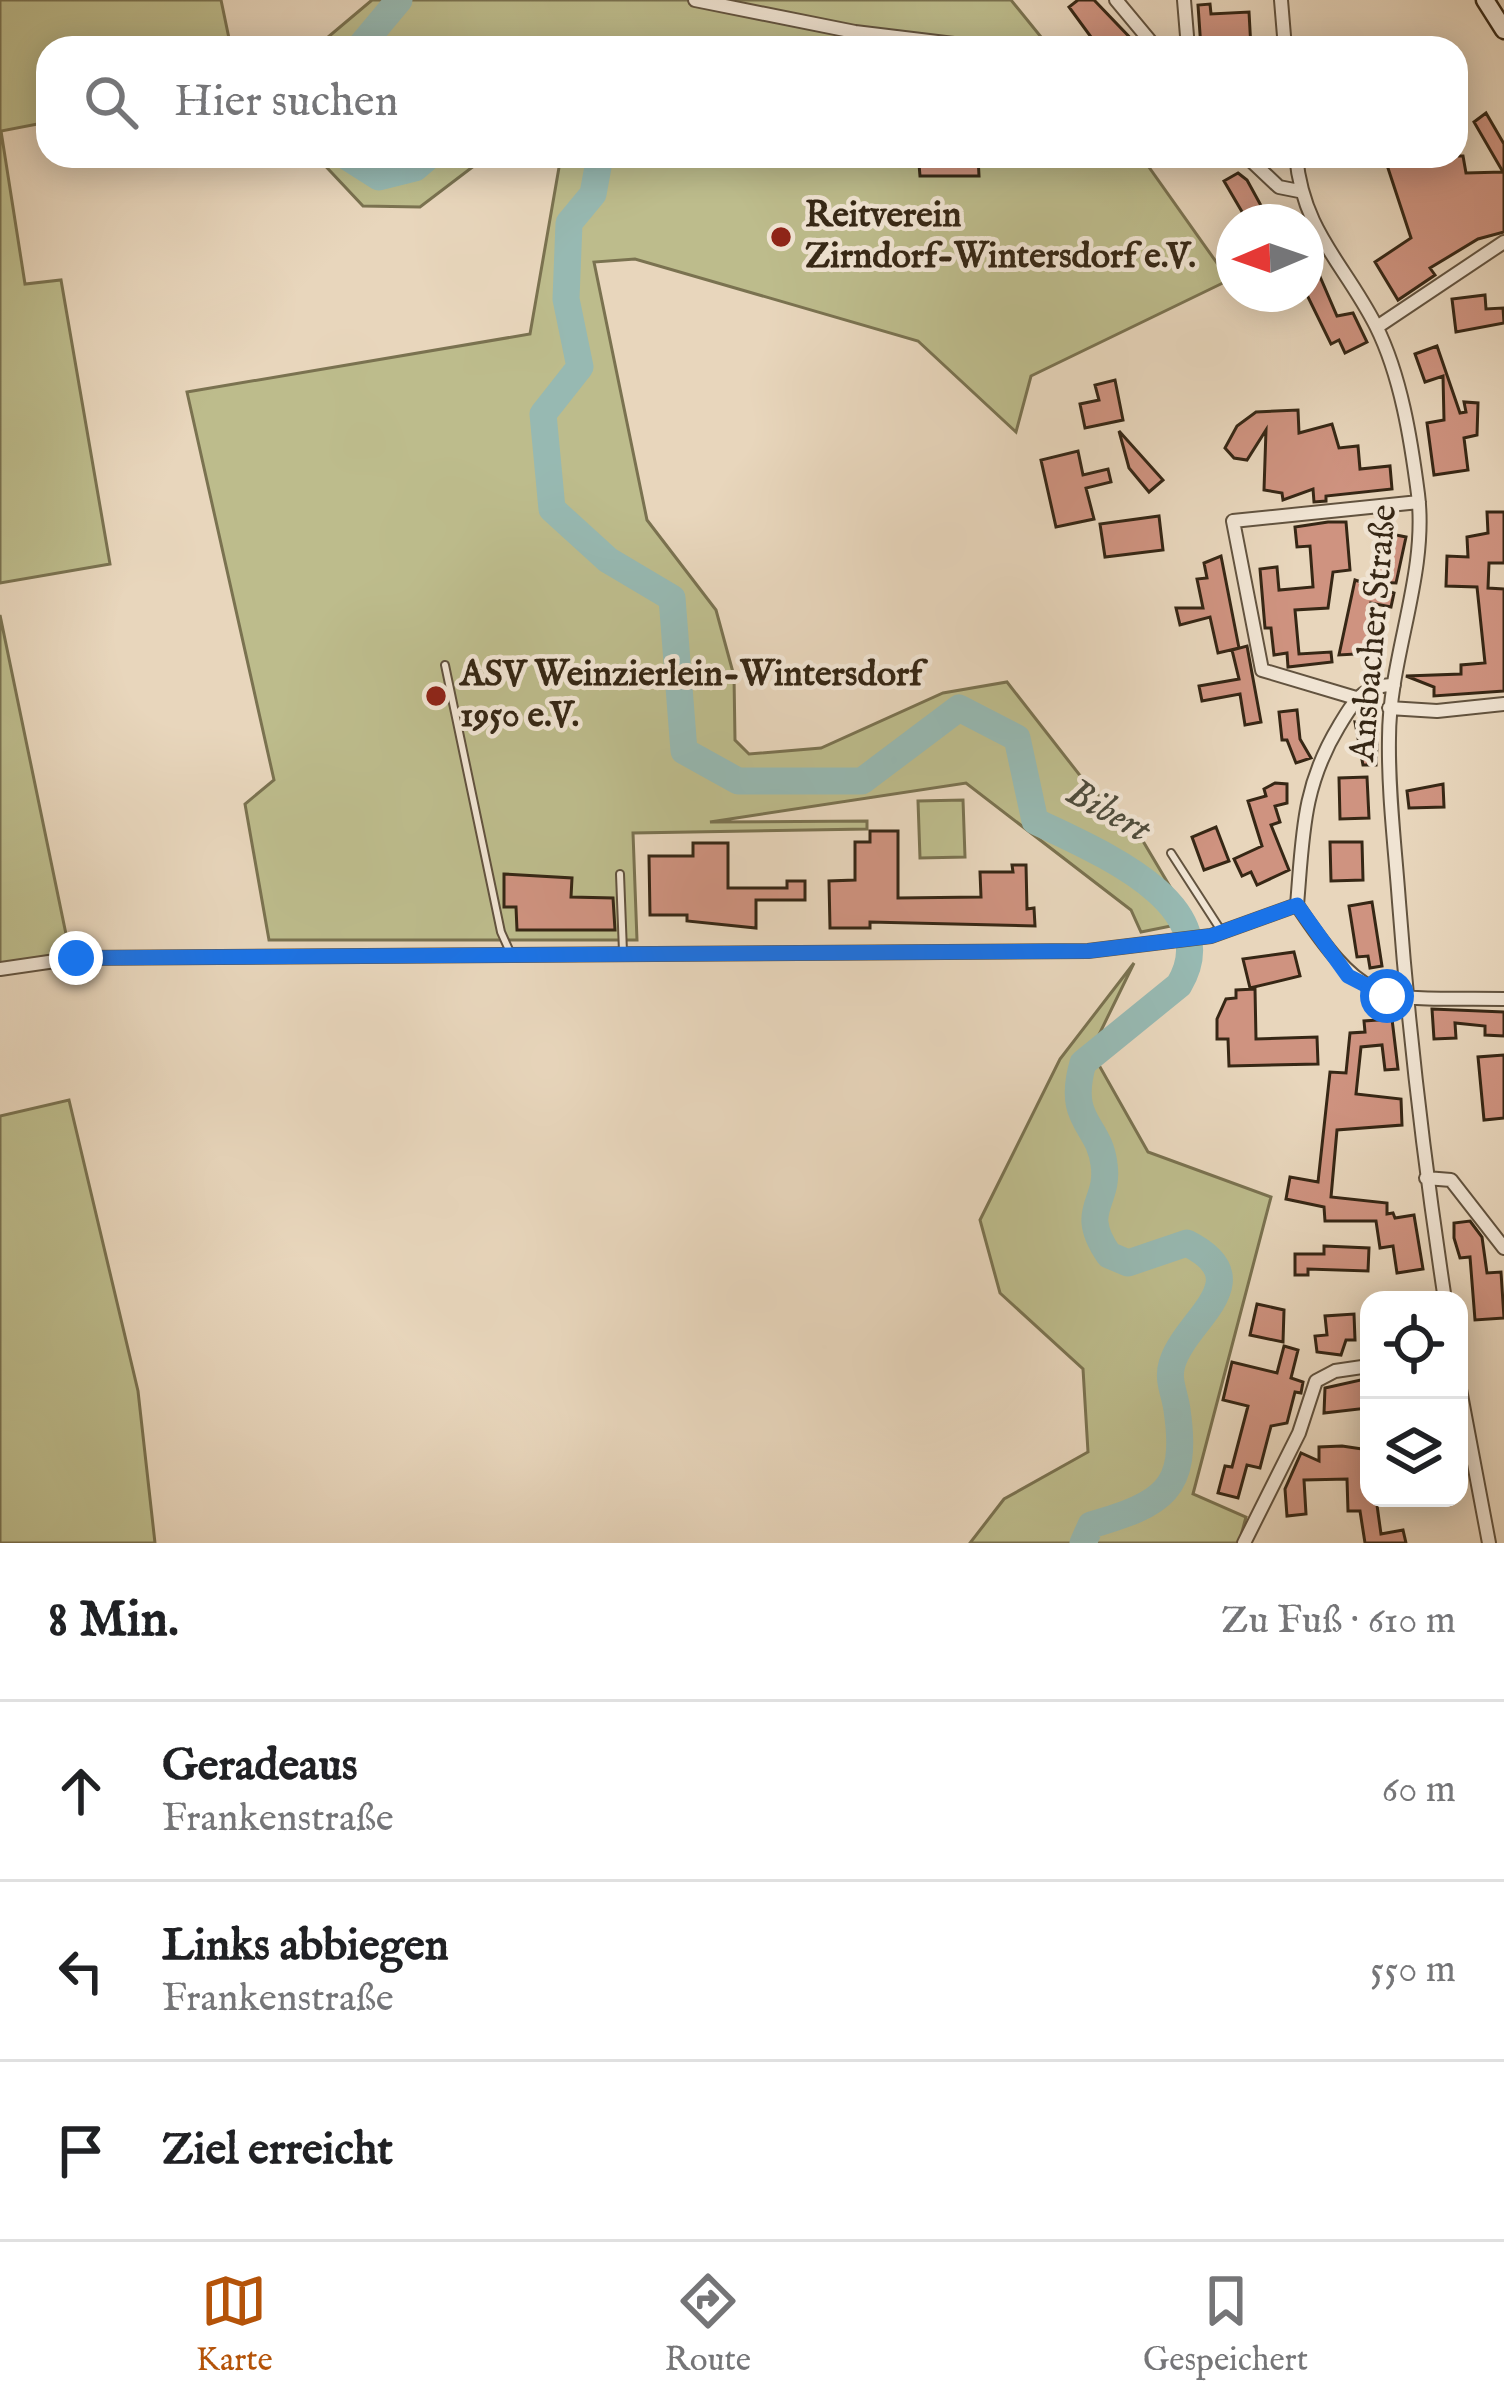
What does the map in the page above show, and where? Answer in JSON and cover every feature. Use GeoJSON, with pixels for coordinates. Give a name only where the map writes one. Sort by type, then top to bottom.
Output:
{"type":"FeatureCollection","features":[{"type":"Feature","properties":{"kind":"main road"},"geometry":{"type":"LineString","coordinates":[[1485,0],[1504,30]]}},
{"type":"Feature","properties":{"kind":"street"},"geometry":{"type":"LineString","coordinates":[[695,0],[888,36]]}},
{"type":"Feature","properties":{"kind":"street"},"geometry":{"type":"LineString","coordinates":[[1117,0],[1146,36]]}},
{"type":"Feature","properties":{"kind":"street"},"geometry":{"type":"LineString","coordinates":[[1184,0],[1187,36]]}},
{"type":"Feature","properties":{"kind":"street"},"geometry":{"type":"LineString","coordinates":[[1281,0],[1285,36]]}},
{"type":"Feature","properties":{"kind":"street"},"geometry":{"type":"LineString","coordinates":[[1259,168],[1279,187],[1299,191]]}},
{"type":"Feature","properties":{"kind":"street","name":"Ansbacher Straße"},"geometry":{"type":"LineString","coordinates":[[1297,168],[1299,191],[1313,230],[1377,328],[1400,399],[1419,502],[1389,708],[1406,998],[1444,1291]]}},
{"type":"Feature","properties":{"kind":"street"},"geometry":{"type":"LineString","coordinates":[[1377,328],[1504,242]]}},
{"type":"Feature","properties":{"kind":"street"},"geometry":{"type":"LineString","coordinates":[[1356,698],[1262,670],[1233,521],[1419,502]]}},
{"type":"Feature","properties":{"kind":"street"},"geometry":{"type":"LineString","coordinates":[[1394,685],[1376,685],[1356,698],[1307,788],[1297,905],[1348,976],[1387,996],[1504,999]]}},
{"type":"Feature","properties":{"kind":"street"},"geometry":{"type":"LineString","coordinates":[[1389,708],[1437,711],[1504,704]]}},
{"type":"Feature","properties":{"kind":"street"},"geometry":{"type":"LineString","coordinates":[[0,969],[76,958],[1088,951],[1156,946],[1216,934],[1297,905]]}},
{"type":"Feature","properties":{"kind":"street"},"geometry":{"type":"LineString","coordinates":[[1426,1178],[1451,1180],[1504,1248]]}},
{"type":"Feature","properties":{"kind":"street"},"geometry":{"type":"LineString","coordinates":[[1244,1543],[1299,1432],[1316,1381],[1335,1370],[1360,1367]]}},
{"type":"Feature","properties":{"kind":"street"},"geometry":{"type":"LineString","coordinates":[[1462,1399],[1489,1543]]}},
{"type":"Feature","properties":{"kind":"lane"},"geometry":{"type":"LineString","coordinates":[[445,665],[501,932],[510,952]]}},
{"type":"Feature","properties":{"kind":"lane"},"geometry":{"type":"LineString","coordinates":[[1171,853],[1216,934]]}},
{"type":"Feature","properties":{"kind":"lane"},"geometry":{"type":"LineString","coordinates":[[620,874],[622,952]]}},
{"type":"Feature","properties":{"kind":"shaded area"},"geometry":{"type":"Polygon","coordinates":[[[0,0],[221,0],[228,36],[36,36],[36,124],[1,131],[25,284],[61,280],[110,564],[0,583],[0,0]]]}},
{"type":"Feature","properties":{"kind":"shaded area"},"geometry":{"type":"Polygon","coordinates":[[[372,0],[1011,0],[1040,36],[329,36],[372,0]]]}},
{"type":"Feature","properties":{"kind":"shaded area"},"geometry":{"type":"Polygon","coordinates":[[[327,168],[471,168],[420,207],[363,206],[327,168]]]}},
{"type":"Feature","properties":{"kind":"shaded area"},"geometry":{"type":"Polygon","coordinates":[[[559,168],[1150,168],[1216,262],[1216,286],[1031,376],[1016,432],[918,341],[635,259],[594,262],[647,520],[716,610],[734,676],[735,740],[749,754],[821,748],[943,693],[1007,682],[1089,787],[1134,826],[1191,922],[1141,932],[1131,910],[966,783],[710,822],[867,821],[867,829],[633,833],[637,940],[269,940],[245,804],[274,780],[187,392],[530,334],[559,168]]]}},
{"type":"Feature","properties":{"kind":"shaded area"},"geometry":{"type":"Polygon","coordinates":[[[0,615],[67,939],[50,966],[0,973],[0,615]]]}},
{"type":"Feature","properties":{"kind":"shaded area"},"geometry":{"type":"Polygon","coordinates":[[[963,800],[965,857],[920,858],[918,801],[963,800]]]}},
{"type":"Feature","properties":{"kind":"shaded area"},"geometry":{"type":"Polygon","coordinates":[[[1134,963],[1091,1051],[1148,1152],[1271,1197],[1193,1494],[1246,1517],[1239,1543],[970,1543],[1004,1499],[1088,1452],[1083,1369],[1000,1293],[980,1220],[1060,1059],[1134,963]]]}},
{"type":"Feature","properties":{"kind":"shaded area"},"geometry":{"type":"Polygon","coordinates":[[[69,1100],[138,1391],[155,1543],[0,1543],[0,1116],[69,1100]]]}},
{"type":"Feature","properties":{"kind":"building"},"geometry":{"type":"Polygon","coordinates":[[[1078,0],[1094,0],[1128,36],[1090,36],[1069,7],[1078,0]]]}},
{"type":"Feature","properties":{"kind":"building"},"geometry":{"type":"Polygon","coordinates":[[[1210,4],[1211,14],[1249,12],[1250,36],[1200,36],[1198,5],[1210,4]]]}},
{"type":"Feature","properties":{"kind":"building"},"geometry":{"type":"Polygon","coordinates":[[[1486,113],[1504,144],[1504,232],[1478,239],[1430,268],[1435,275],[1398,300],[1375,262],[1411,238],[1388,168],[1503,172],[1474,122],[1486,113]]]}},
{"type":"Feature","properties":{"kind":"building"},"geometry":{"type":"Polygon","coordinates":[[[919,168],[979,168],[979,176],[920,176],[919,168]]]}},
{"type":"Feature","properties":{"kind":"building"},"geometry":{"type":"Polygon","coordinates":[[[1238,173],[1260,204],[1237,204],[1224,181],[1238,173]]]}},
{"type":"Feature","properties":{"kind":"building"},"geometry":{"type":"Polygon","coordinates":[[[1324,286],[1337,316],[1353,313],[1367,342],[1345,353],[1339,340],[1331,344],[1315,312],[1324,312],[1324,286]]]}},
{"type":"Feature","properties":{"kind":"building"},"geometry":{"type":"Polygon","coordinates":[[[1485,295],[1486,309],[1503,308],[1504,323],[1456,332],[1452,299],[1485,295]]]}},
{"type":"Feature","properties":{"kind":"building"},"geometry":{"type":"Polygon","coordinates":[[[1437,346],[1460,413],[1466,412],[1464,402],[1478,403],[1477,435],[1464,438],[1468,470],[1434,475],[1427,423],[1444,420],[1443,376],[1425,382],[1415,354],[1437,346]]]}},
{"type":"Feature","properties":{"kind":"building"},"geometry":{"type":"Polygon","coordinates":[[[1115,380],[1123,420],[1085,428],[1080,404],[1099,400],[1095,385],[1115,380]]]}},
{"type":"Feature","properties":{"kind":"building"},"geometry":{"type":"Polygon","coordinates":[[[1298,410],[1299,433],[1332,424],[1339,448],[1358,446],[1360,469],[1390,466],[1392,489],[1326,496],[1326,501],[1314,502],[1313,489],[1283,500],[1282,493],[1264,490],[1266,430],[1247,460],[1234,458],[1225,448],[1237,426],[1256,412],[1298,410]]]}},
{"type":"Feature","properties":{"kind":"building"},"geometry":{"type":"Polygon","coordinates":[[[1119,431],[1163,480],[1149,492],[1129,468],[1119,431]]]}},
{"type":"Feature","properties":{"kind":"building"},"geometry":{"type":"Polygon","coordinates":[[[1078,451],[1083,475],[1108,469],[1111,482],[1086,488],[1094,519],[1056,527],[1041,460],[1078,451]]]}},
{"type":"Feature","properties":{"kind":"building"},"geometry":{"type":"Polygon","coordinates":[[[1487,512],[1504,512],[1504,563],[1489,563],[1488,588],[1504,589],[1504,691],[1434,696],[1434,687],[1406,676],[1461,674],[1461,665],[1485,663],[1477,587],[1446,586],[1447,556],[1468,557],[1467,537],[1488,533],[1487,512]]]}},
{"type":"Feature","properties":{"kind":"building"},"geometry":{"type":"Polygon","coordinates":[[[1159,516],[1163,550],[1105,557],[1100,524],[1159,516]]]}},
{"type":"Feature","properties":{"kind":"building"},"geometry":{"type":"Polygon","coordinates":[[[1346,522],[1350,570],[1333,572],[1328,608],[1295,610],[1299,654],[1331,652],[1332,662],[1288,667],[1287,653],[1274,655],[1271,628],[1265,628],[1260,569],[1277,567],[1279,590],[1313,587],[1310,546],[1297,547],[1295,527],[1346,522]]]}},
{"type":"Feature","properties":{"kind":"building"},"geometry":{"type":"Polygon","coordinates":[[[1386,533],[1406,537],[1396,583],[1375,582],[1386,533]]]}},
{"type":"Feature","properties":{"kind":"building"},"geometry":{"type":"Polygon","coordinates":[[[1221,556],[1239,648],[1218,653],[1210,617],[1180,625],[1176,608],[1203,608],[1197,579],[1207,578],[1204,563],[1221,556]]]}},
{"type":"Feature","properties":{"kind":"building"},"geometry":{"type":"Polygon","coordinates":[[[1355,580],[1394,593],[1391,607],[1371,603],[1373,653],[1339,655],[1355,580]]]}},
{"type":"Feature","properties":{"kind":"building"},"geometry":{"type":"Polygon","coordinates":[[[1247,646],[1261,722],[1245,725],[1240,694],[1202,701],[1199,686],[1239,679],[1232,650],[1247,646]]]}},
{"type":"Feature","properties":{"kind":"building"},"geometry":{"type":"Polygon","coordinates":[[[1297,710],[1300,739],[1311,758],[1296,763],[1287,740],[1282,740],[1279,712],[1297,710]]]}},
{"type":"Feature","properties":{"kind":"building"},"geometry":{"type":"Polygon","coordinates":[[[1355,722],[1378,725],[1376,765],[1363,765],[1355,722]]]}},
{"type":"Feature","properties":{"kind":"building"},"geometry":{"type":"Polygon","coordinates":[[[1367,777],[1369,818],[1340,819],[1339,778],[1367,777]]]}},
{"type":"Feature","properties":{"kind":"building"},"geometry":{"type":"Polygon","coordinates":[[[1287,784],[1287,803],[1275,806],[1280,822],[1271,825],[1289,870],[1257,885],[1251,872],[1242,876],[1234,859],[1262,846],[1248,801],[1266,796],[1264,789],[1287,784]]]}},
{"type":"Feature","properties":{"kind":"building"},"geometry":{"type":"Polygon","coordinates":[[[1443,784],[1444,807],[1409,808],[1407,791],[1443,784]]]}},
{"type":"Feature","properties":{"kind":"building"},"geometry":{"type":"Polygon","coordinates":[[[1216,827],[1229,861],[1204,870],[1192,837],[1216,827]]]}},
{"type":"Feature","properties":{"kind":"building"},"geometry":{"type":"Polygon","coordinates":[[[870,831],[898,831],[898,898],[981,897],[980,872],[1013,872],[1012,865],[1026,865],[1027,909],[1034,908],[1035,926],[870,922],[870,928],[830,928],[829,881],[855,880],[855,842],[870,842],[870,831]]]}},
{"type":"Feature","properties":{"kind":"building"},"geometry":{"type":"Polygon","coordinates":[[[1330,842],[1362,842],[1363,880],[1331,881],[1330,842]]]}},
{"type":"Feature","properties":{"kind":"building"},"geometry":{"type":"Polygon","coordinates":[[[693,843],[728,843],[728,888],[787,888],[787,881],[805,881],[805,900],[756,900],[756,928],[687,921],[687,915],[650,915],[649,856],[693,856],[693,843]]]}},
{"type":"Feature","properties":{"kind":"building"},"geometry":{"type":"Polygon","coordinates":[[[504,874],[572,878],[571,897],[613,898],[615,930],[517,930],[516,907],[504,907],[504,874]]]}},
{"type":"Feature","properties":{"kind":"building"},"geometry":{"type":"Polygon","coordinates":[[[1372,902],[1382,966],[1370,968],[1368,956],[1357,957],[1349,906],[1372,902]]]}},
{"type":"Feature","properties":{"kind":"building"},"geometry":{"type":"Polygon","coordinates":[[[1294,952],[1300,976],[1250,988],[1243,959],[1294,952]]]}},
{"type":"Feature","properties":{"kind":"building"},"geometry":{"type":"Polygon","coordinates":[[[1255,989],[1256,1039],[1317,1037],[1318,1064],[1229,1066],[1228,1039],[1217,1039],[1217,1019],[1226,999],[1236,998],[1236,990],[1255,989]]]}},
{"type":"Feature","properties":{"kind":"building"},"geometry":{"type":"Polygon","coordinates":[[[1432,1009],[1504,1012],[1504,1036],[1485,1035],[1485,1026],[1455,1023],[1456,1038],[1434,1039],[1432,1009]]]}},
{"type":"Feature","properties":{"kind":"building"},"geometry":{"type":"Polygon","coordinates":[[[1392,1019],[1398,1069],[1385,1070],[1382,1045],[1361,1047],[1356,1094],[1401,1099],[1402,1125],[1337,1130],[1331,1197],[1387,1203],[1387,1214],[1395,1218],[1414,1215],[1423,1269],[1397,1273],[1393,1246],[1380,1248],[1376,1221],[1325,1221],[1324,1207],[1286,1199],[1290,1177],[1318,1182],[1330,1072],[1346,1073],[1350,1033],[1365,1032],[1364,1021],[1392,1019]]]}},
{"type":"Feature","properties":{"kind":"building"},"geometry":{"type":"Polygon","coordinates":[[[1504,1055],[1504,1118],[1484,1120],[1478,1057],[1504,1055]]]}},
{"type":"Feature","properties":{"kind":"building"},"geometry":{"type":"Polygon","coordinates":[[[1470,1221],[1482,1237],[1487,1273],[1501,1272],[1504,1318],[1475,1320],[1470,1257],[1460,1258],[1454,1238],[1454,1223],[1470,1221]]]}},
{"type":"Feature","properties":{"kind":"building"},"geometry":{"type":"Polygon","coordinates":[[[1324,1246],[1369,1248],[1368,1271],[1308,1269],[1308,1275],[1295,1275],[1295,1254],[1324,1254],[1324,1246]]]}},
{"type":"Feature","properties":{"kind":"building"},"geometry":{"type":"Polygon","coordinates":[[[1257,1304],[1284,1310],[1283,1342],[1250,1335],[1257,1304]]]}},
{"type":"Feature","properties":{"kind":"building"},"geometry":{"type":"Polygon","coordinates":[[[1354,1314],[1355,1340],[1346,1340],[1341,1355],[1317,1352],[1315,1336],[1327,1335],[1325,1316],[1354,1314]]]}},
{"type":"Feature","properties":{"kind":"building"},"geometry":{"type":"Polygon","coordinates":[[[1284,1346],[1298,1350],[1291,1378],[1303,1382],[1301,1393],[1295,1392],[1287,1423],[1271,1426],[1260,1468],[1247,1465],[1238,1498],[1218,1493],[1225,1466],[1232,1467],[1248,1406],[1223,1400],[1232,1362],[1277,1373],[1284,1346]]]}},
{"type":"Feature","properties":{"kind":"building"},"geometry":{"type":"Polygon","coordinates":[[[1360,1380],[1360,1409],[1324,1413],[1325,1388],[1360,1380]]]}},
{"type":"Feature","properties":{"kind":"building"},"geometry":{"type":"Polygon","coordinates":[[[1319,1447],[1360,1449],[1360,1507],[1377,1507],[1381,1534],[1403,1530],[1406,1543],[1365,1543],[1360,1511],[1348,1511],[1347,1479],[1304,1480],[1306,1514],[1287,1516],[1285,1489],[1301,1453],[1319,1461],[1319,1447]]]}},
{"type":"Feature","properties":{"kind":"waterway","name":"Bibert"},"geometry":{"type":"LineString","coordinates":[[369,36],[399,0]]}},
{"type":"Feature","properties":{"kind":"waterway","name":"Bibert"},"geometry":{"type":"LineString","coordinates":[[365,168],[379,177],[415,168]]}},
{"type":"Feature","properties":{"kind":"waterway","name":"Bibert"},"geometry":{"type":"LineString","coordinates":[[598,168],[593,194],[569,223],[566,299],[580,367],[543,414],[552,509],[608,560],[672,598],[684,751],[738,781],[862,781],[959,708],[1017,738],[1035,821],[1146,882],[1170,904],[1185,928],[1189,955],[1179,985],[1083,1063],[1078,1098],[1104,1164],[1095,1217],[1109,1255],[1128,1263],[1187,1243],[1208,1257],[1218,1272],[1219,1286],[1172,1364],[1180,1437],[1174,1476],[1153,1501],[1091,1525],[1083,1543]]}},
{"type":"Feature","properties":{"kind":"place","name":"Reitverein Zirndorf-Wintersdorf e.V."},"geometry":{"type":"Point","coordinates":[781,237]}},
{"type":"Feature","properties":{"kind":"place","name":"ASV Weinzierlein-Wintersdorf 1950 e.V."},"geometry":{"type":"Point","coordinates":[436,696]}},
{"type":"Feature","properties":{"kind":"route"},"geometry":{"type":"LineString","coordinates":[[76,958],[1088,951],[1211,936],[1297,905],[1348,976],[1387,996]]}}]}
